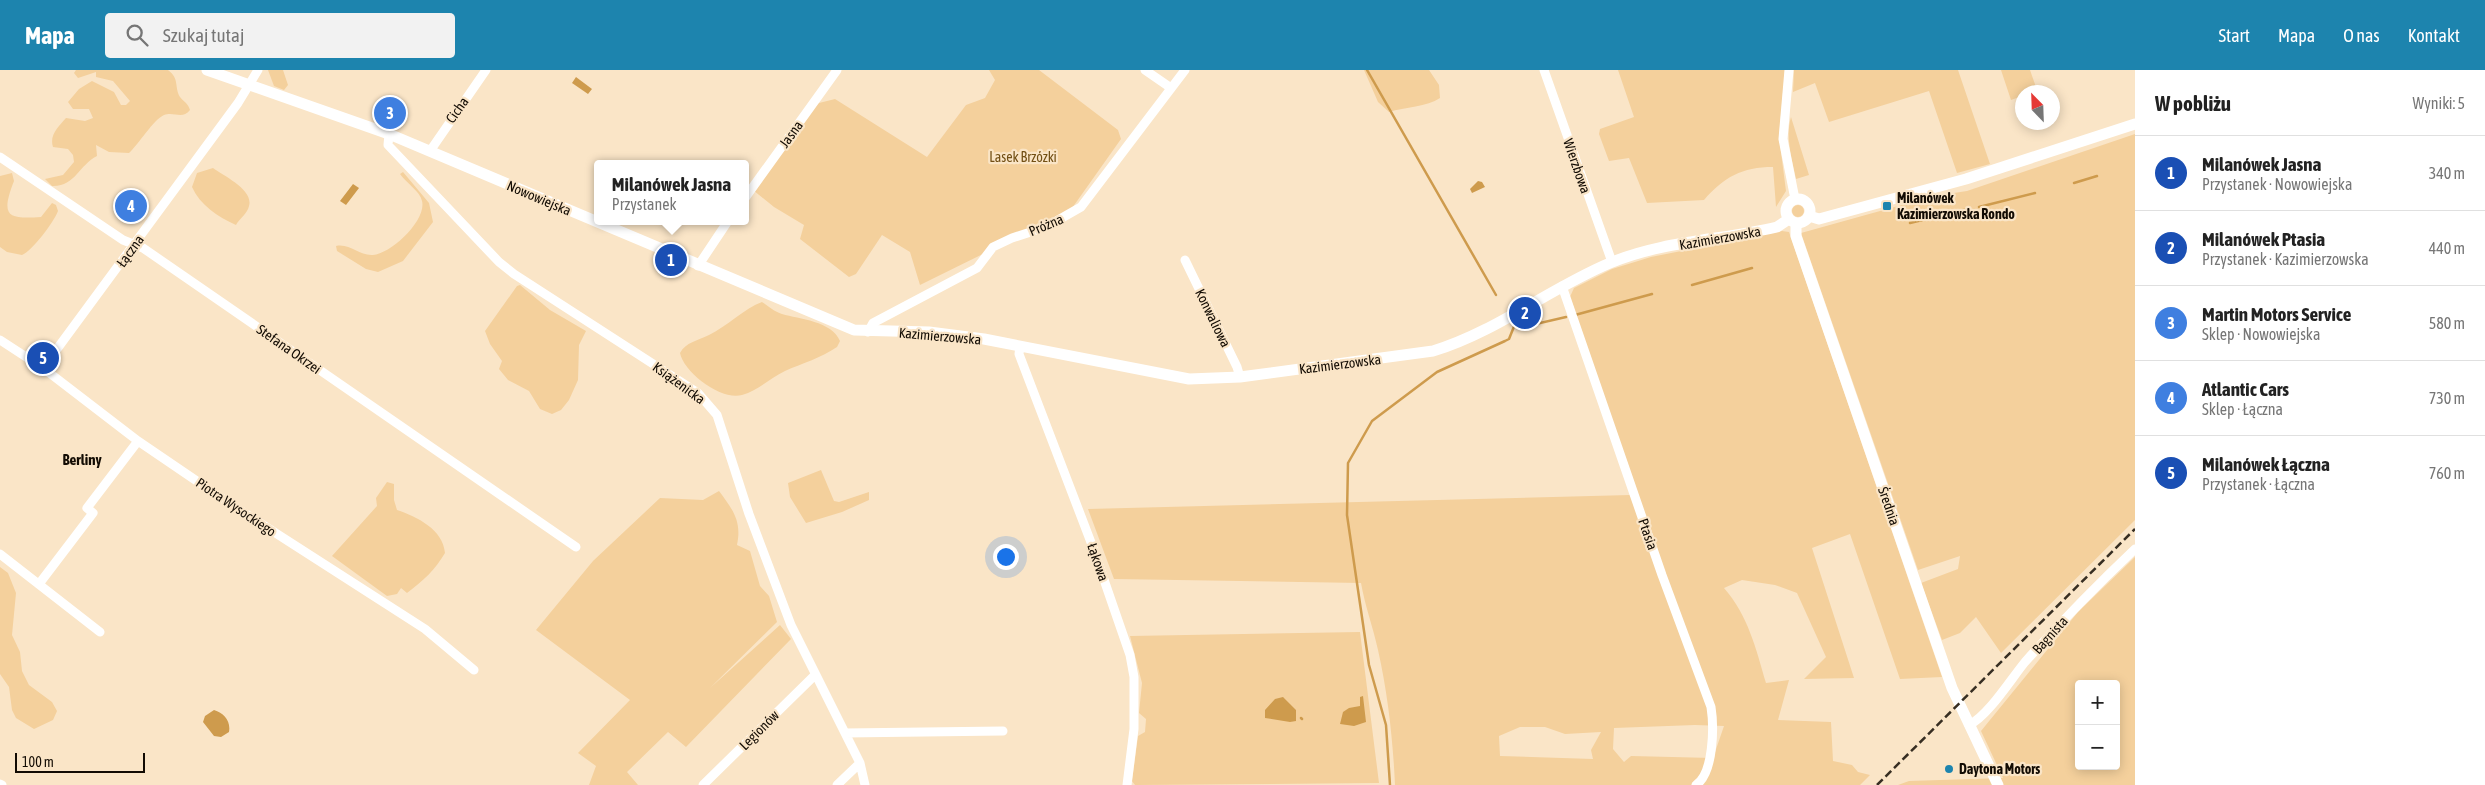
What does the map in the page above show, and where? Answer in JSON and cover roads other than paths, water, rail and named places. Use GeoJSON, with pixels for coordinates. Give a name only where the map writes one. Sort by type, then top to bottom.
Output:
{"type":"FeatureCollection","features":[{"type":"Feature","properties":{"kind":"street","name":"Nowowiejska"},"geometry":{"type":"LineString","coordinates":[[208,70],[390,134],[594,221]]}},
{"type":"Feature","properties":{"kind":"street","name":"Łączna"},"geometry":{"type":"LineString","coordinates":[[43,368],[250,85],[258,70]]}},
{"type":"Feature","properties":{"kind":"street","name":"Cicha"},"geometry":{"type":"LineString","coordinates":[[430,151],[486,70]]}},
{"type":"Feature","properties":{"kind":"street","name":"Jasna"},"geometry":{"type":"LineString","coordinates":[[749,192],[837,70]]}},
{"type":"Feature","properties":{"kind":"street"},"geometry":{"type":"LineString","coordinates":[[1145,70],[1171,88]]}},
{"type":"Feature","properties":{"kind":"street","name":"Próżna"},"geometry":{"type":"LineString","coordinates":[[868,332],[873,324],[977,268],[993,248],[1012,238],[1046,227],[1081,207],[1184,70]]}},
{"type":"Feature","properties":{"kind":"street","name":"Wierzbowa"},"geometry":{"type":"LineString","coordinates":[[1544,70],[1612,262]]}},
{"type":"Feature","properties":{"kind":"street"},"geometry":{"type":"LineString","coordinates":[[1789,70],[1783,139],[1796,199]]}},
{"type":"Feature","properties":{"kind":"street"},"geometry":{"type":"LineString","coordinates":[[1809,216],[1819,219],[1960,181],[2135,124]]}},
{"type":"Feature","properties":{"kind":"street","name":"Książenicka"},"geometry":{"type":"LineString","coordinates":[[390,134],[388,145],[498,262],[698,393],[717,415],[749,514],[791,626],[860,763],[864,785]]}},
{"type":"Feature","properties":{"kind":"street","name":"Stefana Okrzei"},"geometry":{"type":"LineString","coordinates":[[0,157],[123,240],[135,244],[576,547]]}},
{"type":"Feature","properties":{"kind":"street"},"geometry":{"type":"LineString","coordinates":[[1796,199],[1808,203],[1809,216],[1804,222],[1793,221],[1786,207],[1796,199]]}},
{"type":"Feature","properties":{"kind":"street","name":"Kazimierzowska"},"geometry":{"type":"LineString","coordinates":[[868,332],[929,332],[1020,346],[1172,377],[1208,380],[1433,351],[1461,341],[1562,286],[1612,262],[1659,249],[1777,227],[1793,221]]}},
{"type":"Feature","properties":{"kind":"street","name":"Średnia"},"geometry":{"type":"LineString","coordinates":[[1793,221],[1796,236],[1950,680],[1998,785]]}},
{"type":"Feature","properties":{"kind":"street","name":"Nowowiejska"},"geometry":{"type":"LineString","coordinates":[[602,225],[835,324],[868,332]]}},
{"type":"Feature","properties":{"kind":"street"},"geometry":{"type":"LineString","coordinates":[[698,266],[725,225]]}},
{"type":"Feature","properties":{"kind":"street","name":"Konwaliowa"},"geometry":{"type":"LineString","coordinates":[[1184,260],[1240,376]]}},
{"type":"Feature","properties":{"kind":"street","name":"Ptasia"},"geometry":{"type":"LineString","coordinates":[[1562,286],[1662,575],[1711,706],[1713,724],[1711,747],[1705,774],[1698,784]]}},
{"type":"Feature","properties":{"kind":"street","name":"Piotra Wysockiego"},"geometry":{"type":"LineString","coordinates":[[0,340],[43,368],[138,441],[232,505],[425,629],[474,670]]}},
{"type":"Feature","properties":{"kind":"street","name":"Łąkowa"},"geometry":{"type":"LineString","coordinates":[[1020,346],[1019,354],[1092,545],[1130,655],[1134,677],[1134,729],[1126,785]]}},
{"type":"Feature","properties":{"kind":"street"},"geometry":{"type":"LineString","coordinates":[[39,584],[93,513],[87,508],[138,441]]}},
{"type":"Feature","properties":{"kind":"street","name":"Bagnista"},"geometry":{"type":"LineString","coordinates":[[1969,725],[1981,718],[2025,663],[2069,615],[2135,549]]}},
{"type":"Feature","properties":{"kind":"street"},"geometry":{"type":"LineString","coordinates":[[0,554],[100,632]]}},
{"type":"Feature","properties":{"kind":"street","name":"Legionów"},"geometry":{"type":"LineString","coordinates":[[703,785],[815,674]]}},
{"type":"Feature","properties":{"kind":"street"},"geometry":{"type":"LineString","coordinates":[[845,733],[1003,730]]}},
{"type":"Feature","properties":{"kind":"street"},"geometry":{"type":"LineString","coordinates":[[837,785],[860,763]]}},
{"type":"Feature","properties":{"kind":"waterway"},"geometry":{"type":"LineString","coordinates":[[1367,70],[1496,295]]}},
{"type":"Feature","properties":{"kind":"waterway"},"geometry":{"type":"LineString","coordinates":[[2074,183],[2097,176]]}},
{"type":"Feature","properties":{"kind":"waterway"},"geometry":{"type":"LineString","coordinates":[[1979,207],[2035,193]]}},
{"type":"Feature","properties":{"kind":"waterway"},"geometry":{"type":"LineString","coordinates":[[1910,223],[1968,209]]}},
{"type":"Feature","properties":{"kind":"waterway"},"geometry":{"type":"LineString","coordinates":[[1692,285],[1752,268]]}},
{"type":"Feature","properties":{"kind":"waterway"},"geometry":{"type":"LineString","coordinates":[[1575,315],[1652,294]]}},
{"type":"Feature","properties":{"kind":"waterway"},"geometry":{"type":"LineString","coordinates":[[1515,324],[1523,327],[1566,317]]}},
{"type":"Feature","properties":{"kind":"waterway"},"geometry":{"type":"LineString","coordinates":[[1390,785],[1386,725],[1369,665],[1347,515],[1348,463],[1372,421],[1437,372],[1509,339],[1515,324],[1513,321]]}},
{"type":"Feature","properties":{"kind":"railway"},"geometry":{"type":"LineString","coordinates":[[1877,785],[2135,529]]}},
{"type":"Feature","properties":{"kind":"place","name":"Martin Motors Service"},"geometry":{"type":"Point","coordinates":[390,113]}},
{"type":"Feature","properties":{"kind":"place","name":"Atlantic Cars"},"geometry":{"type":"Point","coordinates":[131,206]}},
{"type":"Feature","properties":{"kind":"place","name":"Milanówek Kazimierzowska Rondo"},"geometry":{"type":"Point","coordinates":[1887,206]}},
{"type":"Feature","properties":{"kind":"place","name":"Milanówek Jasna"},"geometry":{"type":"Point","coordinates":[671,260]}},
{"type":"Feature","properties":{"kind":"place","name":"Milanówek Ptasia"},"geometry":{"type":"Point","coordinates":[1525,313]}},
{"type":"Feature","properties":{"kind":"place","name":"Milanówek Łączna"},"geometry":{"type":"Point","coordinates":[43,358]}},
{"type":"Feature","properties":{"kind":"place","name":"Daytona Motors"},"geometry":{"type":"Point","coordinates":[1949,769]}},
{"type":"Feature","properties":{"kind":"district","name":"Berliny"},"geometry":{"type":"Point","coordinates":[82,459]}},
{"type":"Feature","properties":{"kind":"park label","name":"Lasek Brzózki"},"geometry":{"type":"Point","coordinates":[1023,157]}}]}
